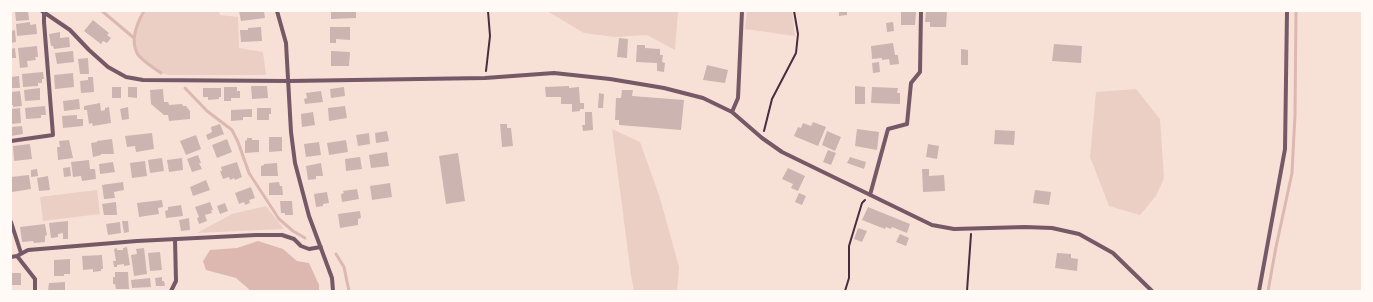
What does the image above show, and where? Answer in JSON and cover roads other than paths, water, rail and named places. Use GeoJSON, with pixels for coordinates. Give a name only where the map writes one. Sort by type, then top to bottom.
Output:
{"type":"FeatureCollection","features":[{"type":"Feature","properties":{"kind":"street"},"geometry":{"type":"LineString","coordinates":[[277,11],[286,42],[291,132],[295,162],[309,216],[332,278],[333,291]]}},
{"type":"Feature","properties":{"kind":"street"},"geometry":{"type":"LineString","coordinates":[[732,112],[738,98],[742,11]]}},
{"type":"Feature","properties":{"kind":"street"},"geometry":{"type":"LineString","coordinates":[[870,196],[888,129],[907,124],[911,83],[920,72],[921,11]]}},
{"type":"Feature","properties":{"kind":"street"},"geometry":{"type":"LineString","coordinates":[[1258,291],[1283,166],[1285,149],[1287,11]]}},
{"type":"Feature","properties":{"kind":"street"},"geometry":{"type":"LineString","coordinates":[[43,12],[70,30],[108,67],[126,77],[149,80],[289,81],[486,78],[554,73],[610,79],[664,88],[703,98],[732,112],[762,138],[782,152],[932,225],[954,229],[1052,228],[1079,234],[1112,253],[1152,291]]}},
{"type":"Feature","properties":{"kind":"street"},"geometry":{"type":"LineString","coordinates":[[11,141],[53,135],[43,12]]}},
{"type":"Feature","properties":{"kind":"street"},"geometry":{"type":"LineString","coordinates":[[11,222],[21,253]]}},
{"type":"Feature","properties":{"kind":"street"},"geometry":{"type":"LineString","coordinates":[[11,257],[17,256],[28,250],[175,239],[282,235],[294,239],[301,246],[309,249],[321,247]]}},
{"type":"Feature","properties":{"kind":"street"},"geometry":{"type":"LineString","coordinates":[[171,291],[176,281],[175,239]]}},
{"type":"Feature","properties":{"kind":"street"},"geometry":{"type":"LineString","coordinates":[[17,256],[35,280],[35,291]]}},
{"type":"Feature","properties":{"kind":"waterway"},"geometry":{"type":"LineString","coordinates":[[102,11],[134,38]]}},
{"type":"Feature","properties":{"kind":"waterway"},"geometry":{"type":"LineString","coordinates":[[144,11],[135,31],[135,48],[141,58],[161,73]]}},
{"type":"Feature","properties":{"kind":"waterway"},"geometry":{"type":"LineString","coordinates":[[1268,291],[1292,173],[1295,115],[1296,11]]}},
{"type":"Feature","properties":{"kind":"waterway"},"geometry":{"type":"LineString","coordinates":[[185,88],[207,111],[232,130],[249,173],[279,219],[293,231],[305,238]]}},
{"type":"Feature","properties":{"kind":"waterway"},"geometry":{"type":"LineString","coordinates":[[336,254],[344,267],[349,291]]}}]}
